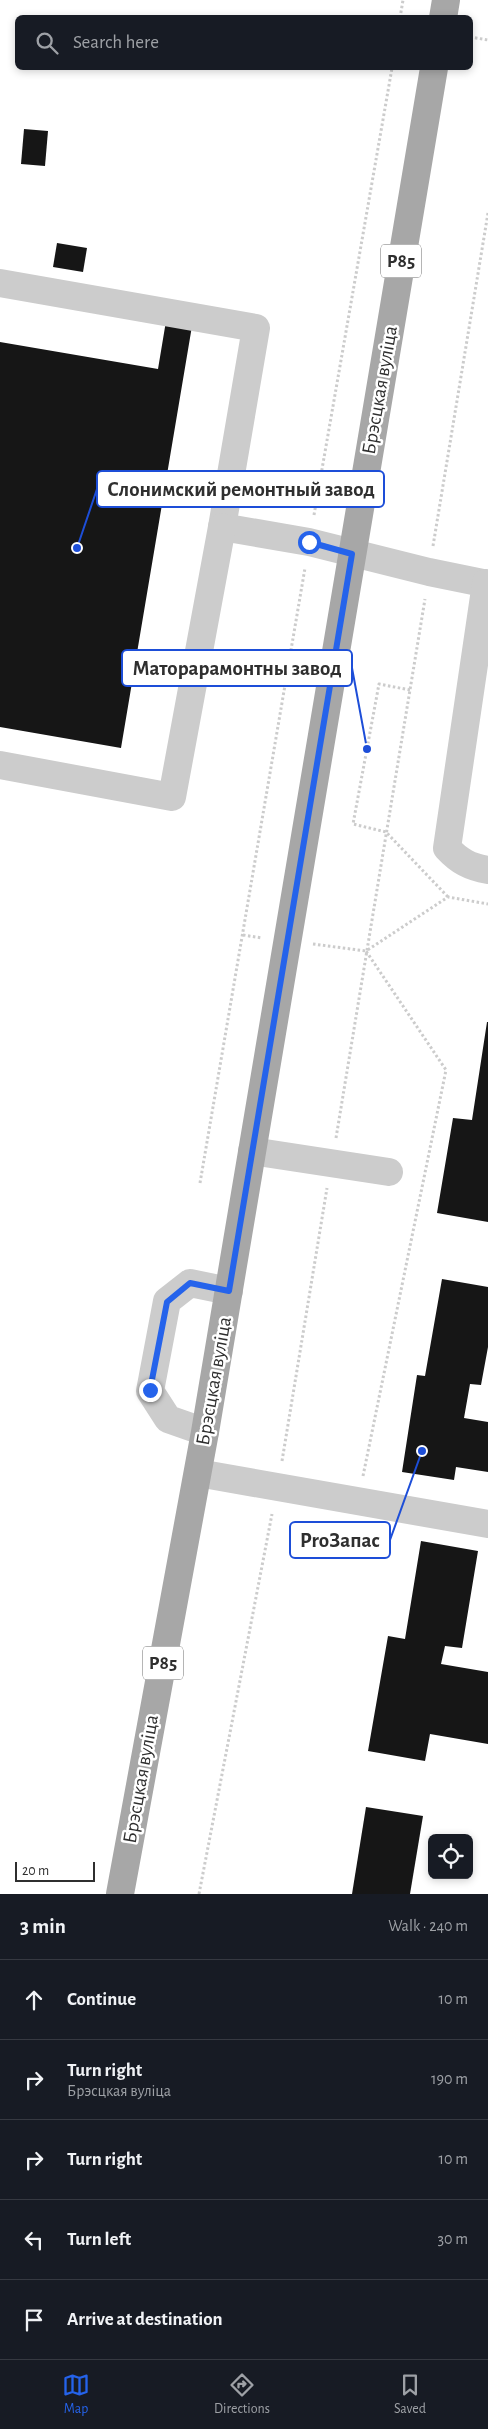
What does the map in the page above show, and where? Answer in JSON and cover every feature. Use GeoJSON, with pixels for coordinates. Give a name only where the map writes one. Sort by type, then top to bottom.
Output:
{"type":"FeatureCollection","features":[{"type":"Feature","properties":{"kind":"main road"},"geometry":{"type":"LineString","coordinates":[[444,15],[446,0]]}},
{"type":"Feature","properties":{"kind":"main road","name":"Брэсцкая вуліца"},"geometry":{"type":"LineString","coordinates":[[120,1894],[198,1473],[434,70]]}},
{"type":"Feature","properties":{"kind":"lane"},"geometry":{"type":"LineString","coordinates":[[0,283],[256,328],[222,527],[172,796],[0,765]]}},
{"type":"Feature","properties":{"kind":"lane"},"geometry":{"type":"LineString","coordinates":[[222,527],[309,542],[352,554],[487,584],[447,848],[457,859],[472,867],[488,870]]}},
{"type":"Feature","properties":{"kind":"lane"},"geometry":{"type":"LineString","coordinates":[[252,1151],[390,1172]]}},
{"type":"Feature","properties":{"kind":"lane"},"geometry":{"type":"LineString","coordinates":[[205,1432],[168,1419],[150,1390],[167,1302],[190,1283],[229,1291]]}},
{"type":"Feature","properties":{"kind":"lane"},"geometry":{"type":"LineString","coordinates":[[198,1473],[488,1524]]}},
{"type":"Feature","properties":{"kind":"path"},"geometry":{"type":"LineString","coordinates":[[400,15],[403,0]]}},
{"type":"Feature","properties":{"kind":"path"},"geometry":{"type":"LineString","coordinates":[[473,38],[488,40]]}},
{"type":"Feature","properties":{"kind":"path"},"geometry":{"type":"LineString","coordinates":[[200,1184],[392,70]]}},
{"type":"Feature","properties":{"kind":"path"},"geometry":{"type":"LineString","coordinates":[[199,1894],[278,1487],[488,213]]}},
{"type":"Feature","properties":{"kind":"path"},"geometry":{"type":"LineString","coordinates":[[410,690],[379,684],[353,824],[386,832],[448,897]]}},
{"type":"Feature","properties":{"kind":"path"},"geometry":{"type":"LineString","coordinates":[[323,946],[366,950]]}},
{"type":"Feature","properties":{"kind":"building"},"geometry":{"type":"Polygon","coordinates":[[[24,129],[48,131],[45,166],[21,164],[24,129]]]}},
{"type":"Feature","properties":{"kind":"building"},"geometry":{"type":"Polygon","coordinates":[[[57,243],[87,248],[83,272],[53,267],[57,243]]]}},
{"type":"Feature","properties":{"kind":"building"},"geometry":{"type":"Polygon","coordinates":[[[166,321],[192,326],[121,748],[0,727],[0,342],[158,369],[166,321]]]}},
{"type":"Feature","properties":{"kind":"building"},"geometry":{"type":"Polygon","coordinates":[[[487,1022],[488,1222],[437,1213],[453,1118],[472,1120],[487,1022]]]}},
{"type":"Feature","properties":{"kind":"building"},"geometry":{"type":"Polygon","coordinates":[[[442,1279],[488,1287],[488,1347],[481,1385],[470,1384],[464,1418],[488,1422],[488,1472],[456,1467],[454,1480],[402,1472],[417,1375],[425,1376],[442,1279]]]}},
{"type":"Feature","properties":{"kind":"building"},"geometry":{"type":"Polygon","coordinates":[[[421,1541],[478,1551],[462,1648],[445,1646],[441,1664],[488,1672],[488,1744],[430,1734],[425,1761],[368,1751],[388,1636],[405,1639],[421,1541]]]}},
{"type":"Feature","properties":{"kind":"building"},"geometry":{"type":"Polygon","coordinates":[[[366,1807],[423,1816],[410,1894],[352,1894],[366,1807]]]}},
{"type":"Feature","properties":{"kind":"place","name":"Слонимский ремонтный завод"},"geometry":{"type":"Point","coordinates":[77,548]}},
{"type":"Feature","properties":{"kind":"place","name":"Маторарамонтны завод"},"geometry":{"type":"Point","coordinates":[367,749]}},
{"type":"Feature","properties":{"kind":"place","name":"ProЗапас"},"geometry":{"type":"Point","coordinates":[422,1451]}},
{"type":"Feature","properties":{"kind":"route"},"geometry":{"type":"LineString","coordinates":[[150,1390],[167,1302],[190,1283],[229,1291],[352,554],[309,542]]}}]}
